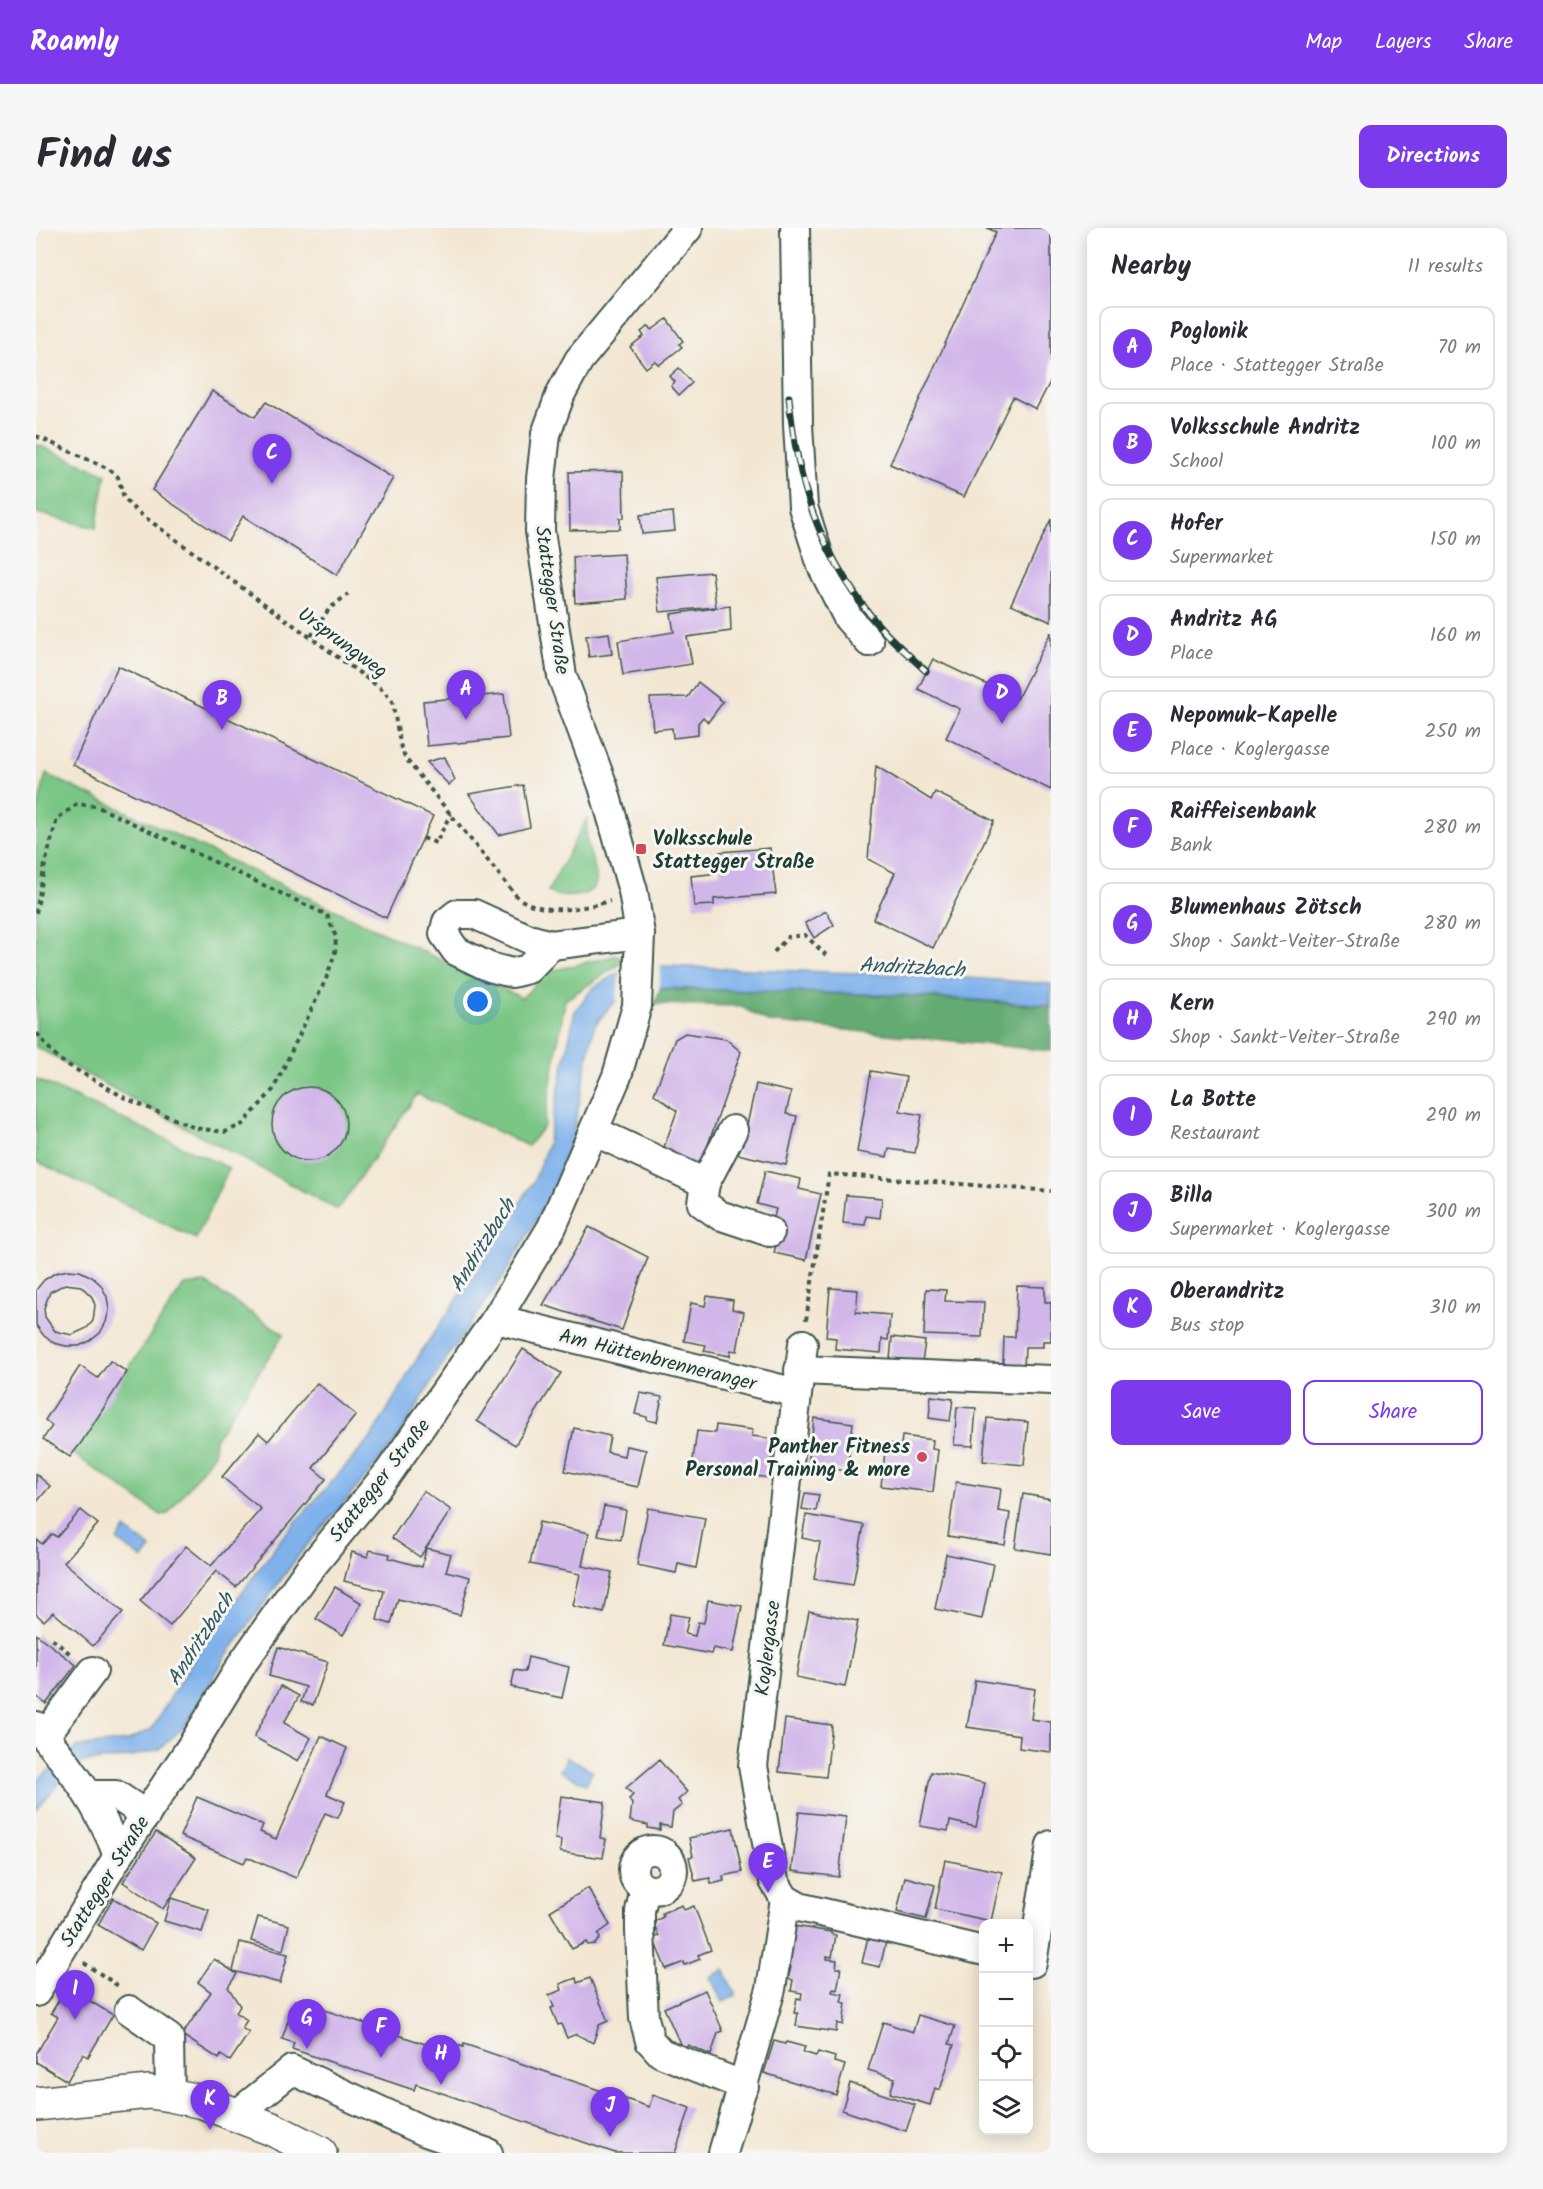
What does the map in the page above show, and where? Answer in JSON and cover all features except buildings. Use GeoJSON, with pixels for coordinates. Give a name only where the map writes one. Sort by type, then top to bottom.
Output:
{"type":"FeatureCollection","features":[{"type":"Feature","properties":{"kind":"main road"},"geometry":{"type":"LineString","coordinates":[[36,2104],[149,2092],[170,2095],[203,2102],[272,2129],[320,2153]]}},
{"type":"Feature","properties":{"kind":"street","name":"Stattegger Straße"},"geometry":{"type":"LineString","coordinates":[[36,1992],[118,1856],[193,1744],[244,1661],[300,1581],[389,1472],[496,1319],[552,1227],[618,1076],[637,1006],[640,934],[633,891],[603,786],[562,676],[540,531],[541,479],[546,434],[561,393],[579,360],[688,228]]}},
{"type":"Feature","properties":{"kind":"street"},"geometry":{"type":"LineString","coordinates":[[795,228],[798,425],[803,507],[822,566],[848,618],[869,642]]}},
{"type":"Feature","properties":{"kind":"street"},"geometry":{"type":"LineString","coordinates":[[551,945],[640,934]]}},
{"type":"Feature","properties":{"kind":"street"},"geometry":{"type":"LineString","coordinates":[[733,1130],[705,1183],[702,1203],[719,1215],[770,1232]]}},
{"type":"Feature","properties":{"kind":"street"},"geometry":{"type":"LineString","coordinates":[[594,1131],[705,1183]]}},
{"type":"Feature","properties":{"kind":"street","name":"Am Hüttenbrenneranger"},"geometry":{"type":"LineString","coordinates":[[496,1319],[800,1369],[1051,1380]]}},
{"type":"Feature","properties":{"kind":"street","name":"Koglergasse"},"geometry":{"type":"LineString","coordinates":[[785,1899],[774,1881],[753,1766],[800,1369]]}},
{"type":"Feature","properties":{"kind":"street"},"geometry":{"type":"LineString","coordinates":[[93,1671],[45,1737],[82,1786],[111,1838],[118,1856]]}},
{"type":"Feature","properties":{"kind":"street"},"geometry":{"type":"LineString","coordinates":[[82,1786],[116,1794],[146,1815]]}},
{"type":"Feature","properties":{"kind":"street"},"geometry":{"type":"LineString","coordinates":[[1037,1964],[1051,1845]]}},
{"type":"Feature","properties":{"kind":"street"},"geometry":{"type":"LineString","coordinates":[[645,1889],[640,1911],[640,1931],[644,2018],[650,2042],[661,2053],[744,2086]]}},
{"type":"Feature","properties":{"kind":"street"},"geometry":{"type":"LineString","coordinates":[[723,2153],[771,1989],[785,1899],[799,1907],[979,1950]]}},
{"type":"Feature","properties":{"kind":"street"},"geometry":{"type":"LineString","coordinates":[[129,2010],[169,2038],[170,2095]]}},
{"type":"Feature","properties":{"kind":"street"},"geometry":{"type":"LineString","coordinates":[[236,2115],[292,2070],[422,2142],[488,2153]]}},
{"type":"Feature","properties":{"kind":"path","name":"Ursprungweg"},"geometry":{"type":"LineString","coordinates":[[36,436],[110,469],[118,477],[124,498],[135,510],[383,690],[392,701],[401,748],[406,759],[518,898],[530,906],[545,909],[585,907],[613,900]]}},
{"type":"Feature","properties":{"kind":"path"},"geometry":{"type":"LineString","coordinates":[[311,636],[329,609],[348,594]]}},
{"type":"Feature","properties":{"kind":"path"},"geometry":{"type":"LineString","coordinates":[[36,913],[45,864],[57,819],[77,804],[96,806],[327,915],[336,937],[335,953],[326,979],[273,1090],[243,1124],[225,1132],[195,1128],[125,1098],[58,1059],[36,1032]]}},
{"type":"Feature","properties":{"kind":"path"},"geometry":{"type":"LineString","coordinates":[[423,838],[436,843],[451,813]]}},
{"type":"Feature","properties":{"kind":"path"},"geometry":{"type":"LineString","coordinates":[[774,952],[788,937],[805,935],[826,955]]}},
{"type":"Feature","properties":{"kind":"path"},"geometry":{"type":"LineString","coordinates":[[800,1369],[829,1174],[1051,1191]]}},
{"type":"Feature","properties":{"kind":"green space"},"geometry":{"type":"Polygon","coordinates":[[[36,444],[106,474],[96,528],[36,513],[36,444]]]}},
{"type":"Feature","properties":{"kind":"green space"},"geometry":{"type":"Polygon","coordinates":[[[46,774],[522,998],[547,972],[617,955],[626,960],[565,1000],[544,1126],[528,1146],[417,1094],[338,1210],[36,1047],[36,815],[46,774]]]}},
{"type":"Feature","properties":{"kind":"green space"},"geometry":{"type":"Polygon","coordinates":[[[587,818],[587,841],[596,882],[587,893],[575,896],[554,894],[548,891],[587,818]]]}},
{"type":"Feature","properties":{"kind":"green space"},"geometry":{"type":"Polygon","coordinates":[[[660,989],[905,997],[1051,1007],[1051,1051],[768,1022],[740,1006],[655,1004],[660,989]]]}},
{"type":"Feature","properties":{"kind":"green space"},"geometry":{"type":"Polygon","coordinates":[[[36,1079],[229,1168],[196,1239],[36,1161],[36,1079]]]}},
{"type":"Feature","properties":{"kind":"green space"},"geometry":{"type":"Polygon","coordinates":[[[205,1283],[284,1334],[215,1439],[214,1454],[168,1514],[161,1515],[72,1453],[184,1285],[205,1283]]]}},
{"type":"Feature","properties":{"kind":"water"},"geometry":{"type":"Polygon","coordinates":[[[661,966],[939,976],[1051,984],[1051,1005],[901,995],[661,988],[613,1003],[594,1026],[573,1134],[552,1193],[503,1277],[450,1353],[396,1440],[302,1551],[226,1656],[185,1726],[158,1750],[123,1758],[83,1762],[57,1785],[36,1810],[36,1781],[77,1747],[127,1741],[152,1729],[196,1655],[284,1535],[371,1438],[421,1352],[486,1258],[534,1181],[547,1146],[575,1011],[593,988],[616,974],[661,966]]]}},
{"type":"Feature","properties":{"kind":"water"},"geometry":{"type":"Polygon","coordinates":[[[125,1529],[151,1548],[143,1559],[117,1540],[125,1529]]]}},
{"type":"Feature","properties":{"kind":"water"},"geometry":{"type":"Polygon","coordinates":[[[567,1757],[593,1771],[586,1784],[560,1771],[567,1757]]]}},
{"type":"Feature","properties":{"kind":"water"},"geometry":{"type":"Polygon","coordinates":[[[724,1970],[736,1996],[723,2002],[710,1977],[724,1970]]]}},
{"type":"Feature","properties":{"kind":"pier"},"geometry":{"type":"Polygon","coordinates":[[[656,964],[661,966],[659,991],[616,1005],[620,970],[656,964]]]}},
{"type":"Feature","properties":{"kind":"railway"},"geometry":{"type":"LineString","coordinates":[[789,397],[804,486],[823,539],[852,590],[871,616],[890,638],[926,671]]}},
{"type":"Feature","properties":{"kind":"place","name":"Hofer"},"geometry":{"type":"Point","coordinates":[272,484]}},
{"type":"Feature","properties":{"kind":"place","name":"Poglonik"},"geometry":{"type":"Point","coordinates":[466,720]}},
{"type":"Feature","properties":{"kind":"place","name":"Andritz AG"},"geometry":{"type":"Point","coordinates":[1002,724]}},
{"type":"Feature","properties":{"kind":"place","name":"Volksschule Andritz"},"geometry":{"type":"Point","coordinates":[222,730]}},
{"type":"Feature","properties":{"kind":"place","name":"Volksschule Stattegger Straße"},"geometry":{"type":"Point","coordinates":[641,849]}},
{"type":"Feature","properties":{"kind":"place","name":"Panther Fitness Personal Training & more"},"geometry":{"type":"Point","coordinates":[922,1457]}},
{"type":"Feature","properties":{"kind":"place","name":"Nepomuk-Kapelle"},"geometry":{"type":"Point","coordinates":[768,1893]}},
{"type":"Feature","properties":{"kind":"place","name":"La Botte"},"geometry":{"type":"Point","coordinates":[75,2020]}},
{"type":"Feature","properties":{"kind":"place","name":"Blumenhaus Zötsch"},"geometry":{"type":"Point","coordinates":[307,2049]}},
{"type":"Feature","properties":{"kind":"place","name":"Raiffeisenbank"},"geometry":{"type":"Point","coordinates":[381,2058]}},
{"type":"Feature","properties":{"kind":"place","name":"Kern"},"geometry":{"type":"Point","coordinates":[441,2085]}},
{"type":"Feature","properties":{"kind":"place","name":"Oberandritz"},"geometry":{"type":"Point","coordinates":[210,2130]}},
{"type":"Feature","properties":{"kind":"place","name":"Billa"},"geometry":{"type":"Point","coordinates":[610,2137]}},
{"type":"Feature","properties":{"kind":"water label","name":"Andritzbach"},"geometry":{"type":"Point","coordinates":[912,967]}},
{"type":"Feature","properties":{"kind":"water label","name":"Andritzbach"},"geometry":{"type":"Point","coordinates":[482,1245]}},
{"type":"Feature","properties":{"kind":"water label","name":"Andritzbach"},"geometry":{"type":"Point","coordinates":[200,1639]}}]}
